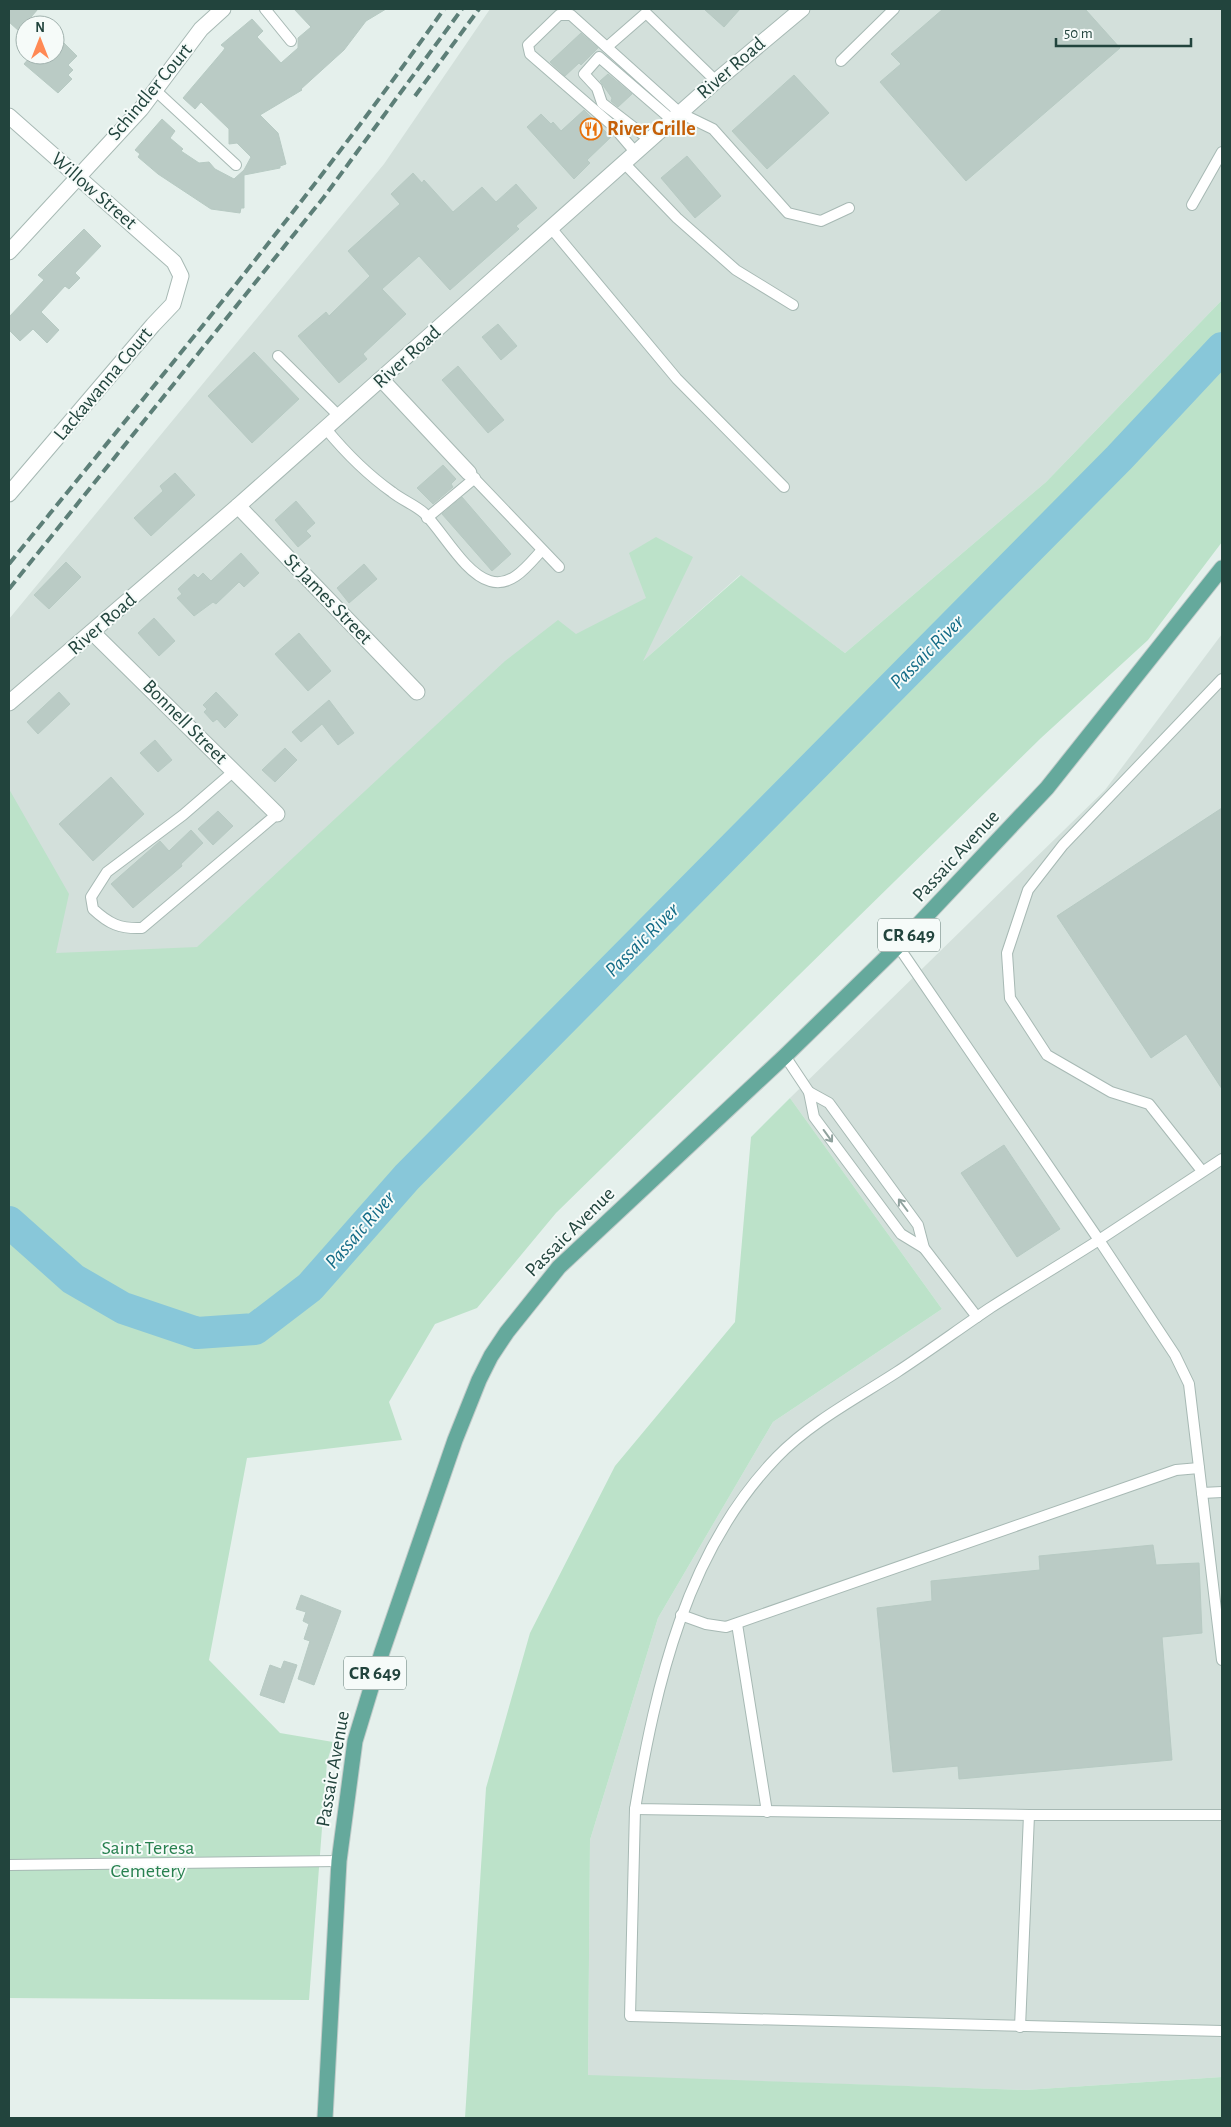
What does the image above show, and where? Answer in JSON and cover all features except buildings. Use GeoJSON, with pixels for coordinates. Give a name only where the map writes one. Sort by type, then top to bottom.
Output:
{"type":"FeatureCollection","features":[{"type":"Feature","properties":{"kind":"main road","name":"Passaic Avenue"},"geometry":{"type":"LineString","coordinates":[[325,2118],[339,1861],[349,1773],[363,1710],[455,1440],[479,1380],[492,1356],[506,1332],[559,1267],[786,1056],[898,946],[1048,788],[1222,568]]}},
{"type":"Feature","properties":{"kind":"street","name":"Schindler Court"},"geometry":{"type":"LineString","coordinates":[[9,252],[77,176],[141,109],[201,29],[223,9]]}},
{"type":"Feature","properties":{"kind":"street","name":"River Road"},"geometry":{"type":"LineString","coordinates":[[9,704],[382,380],[676,116],[802,9]]}},
{"type":"Feature","properties":{"kind":"street","name":"Willow Street"},"geometry":{"type":"LineString","coordinates":[[9,116],[178,267]]}},
{"type":"Feature","properties":{"kind":"street","name":"Lackawanna Court"},"geometry":{"type":"LineString","coordinates":[[9,494],[173,304],[181,276],[178,267]]}},
{"type":"Feature","properties":{"kind":"street"},"geometry":{"type":"LineString","coordinates":[[382,380],[472,475]]}},
{"type":"Feature","properties":{"kind":"street","name":"St James Street"},"geometry":{"type":"LineString","coordinates":[[238,506],[417,692]]}},
{"type":"Feature","properties":{"kind":"street","name":"Bonnell Street"},"geometry":{"type":"LineString","coordinates":[[92,632],[277,814]]}},
{"type":"Feature","properties":{"kind":"lane"},"geometry":{"type":"LineString","coordinates":[[265,9],[291,41]]}},
{"type":"Feature","properties":{"kind":"lane"},"geometry":{"type":"LineString","coordinates":[[841,61],[894,9]]}},
{"type":"Feature","properties":{"kind":"lane"},"geometry":{"type":"LineString","coordinates":[[607,47],[646,12],[716,81]]}},
{"type":"Feature","properties":{"kind":"lane"},"geometry":{"type":"LineString","coordinates":[[636,153],[613,126],[530,54],[528,45],[559,15],[572,15],[676,116]]}},
{"type":"Feature","properties":{"kind":"lane"},"geometry":{"type":"LineString","coordinates":[[650,140],[602,103],[597,88],[584,74],[599,58],[676,116],[713,129],[788,213],[820,221],[849,208]]}},
{"type":"Feature","properties":{"kind":"lane"},"geometry":{"type":"LineString","coordinates":[[155,90],[236,165]]}},
{"type":"Feature","properties":{"kind":"lane"},"geometry":{"type":"LineString","coordinates":[[1192,205],[1222,152]]}},
{"type":"Feature","properties":{"kind":"lane"},"geometry":{"type":"LineString","coordinates":[[624,164],[677,218],[736,270],[793,305]]}},
{"type":"Feature","properties":{"kind":"lane"},"geometry":{"type":"LineString","coordinates":[[550,228],[676,379],[784,487]]}},
{"type":"Feature","properties":{"kind":"lane"},"geometry":{"type":"LineString","coordinates":[[278,356],[340,417]]}},
{"type":"Feature","properties":{"kind":"lane"},"geometry":{"type":"LineString","coordinates":[[326,429],[342,449],[390,492],[428,518],[477,576],[491,582],[505,581],[522,572],[542,550]]}},
{"type":"Feature","properties":{"kind":"lane"},"geometry":{"type":"LineString","coordinates":[[428,518],[472,475],[559,567]]}},
{"type":"Feature","properties":{"kind":"lane"},"geometry":{"type":"LineString","coordinates":[[1202,1171],[1149,1104],[1111,1092],[1047,1055],[1010,998],[1007,953],[1028,890],[1063,845],[1222,679]]}},
{"type":"Feature","properties":{"kind":"lane"},"geometry":{"type":"LineString","coordinates":[[234,771],[183,815],[107,872],[91,897],[93,909],[103,918],[124,929],[142,928],[277,814]]}},
{"type":"Feature","properties":{"kind":"lane"},"geometry":{"type":"LineString","coordinates":[[898,946],[1099,1240],[1182,1367],[1189,1384],[1222,1660]]}},
{"type":"Feature","properties":{"kind":"lane"},"geometry":{"type":"LineString","coordinates":[[786,1056],[809,1092],[814,1117],[901,1234],[924,1248],[977,1318]]}},
{"type":"Feature","properties":{"kind":"lane"},"geometry":{"type":"LineString","coordinates":[[809,1092],[829,1103],[918,1225],[924,1248]]}},
{"type":"Feature","properties":{"kind":"lane"},"geometry":{"type":"LineString","coordinates":[[1222,1159],[813,1426],[777,1457],[740,1502],[703,1564],[681,1615],[660,1684],[635,1809],[630,2016],[1222,2031]]}},
{"type":"Feature","properties":{"kind":"lane"},"geometry":{"type":"LineString","coordinates":[[681,1615],[706,1624],[726,1628],[1176,1470],[1199,1468]]}},
{"type":"Feature","properties":{"kind":"lane"},"geometry":{"type":"LineString","coordinates":[[1202,1493],[1222,1492]]}},
{"type":"Feature","properties":{"kind":"lane"},"geometry":{"type":"LineString","coordinates":[[737,1624],[767,1812]]}},
{"type":"Feature","properties":{"kind":"lane"},"geometry":{"type":"LineString","coordinates":[[635,1809],[1029,1815],[1222,1815]]}},
{"type":"Feature","properties":{"kind":"lane"},"geometry":{"type":"LineString","coordinates":[[1020,2027],[1029,1815]]}},
{"type":"Feature","properties":{"kind":"lane"},"geometry":{"type":"LineString","coordinates":[[9,1865],[339,1861]]}},
{"type":"Feature","properties":{"kind":"shaded area"},"geometry":{"type":"Polygon","coordinates":[[[490,9],[1222,9],[1222,300],[1046,482],[845,653],[740,575],[185,1068],[9,1084],[9,619],[384,164],[490,9]]]}},
{"type":"Feature","properties":{"kind":"shaded area"},"geometry":{"type":"Polygon","coordinates":[[[1222,634],[1222,2077],[1025,2090],[588,2076],[590,1840],[658,1618],[773,1422],[942,1309],[790,1098],[1105,790],[1222,634]]]}},
{"type":"Feature","properties":{"kind":"green space","name":"Saint Teresa Cemetery"},"geometry":{"type":"Polygon","coordinates":[[[1222,300],[1222,542],[1148,640],[1041,738],[556,1213],[477,1308],[435,1324],[389,1402],[402,1440],[247,1458],[209,1660],[280,1733],[333,1742],[327,1762],[309,2000],[9,1998],[9,789],[69,894],[56,953],[197,947],[505,661],[558,620],[576,634],[646,598],[629,553],[656,537],[693,557],[643,661],[741,575],[845,653],[1046,482],[1222,300]]]}},
{"type":"Feature","properties":{"kind":"green space"},"geometry":{"type":"Polygon","coordinates":[[[790,1098],[942,1309],[773,1422],[658,1618],[590,1840],[588,2075],[1025,2090],[1222,2077],[1222,2118],[465,2118],[486,1788],[530,1633],[615,1466],[735,1322],[751,1137],[790,1098]]]}},
{"type":"Feature","properties":{"kind":"waterway","name":"Passaic River"},"geometry":{"type":"LineString","coordinates":[[9,1222],[73,1279],[123,1308],[197,1333],[255,1329],[310,1287],[407,1177],[1119,458],[1222,348]]}},
{"type":"Feature","properties":{"kind":"railway"},"geometry":{"type":"LineString","coordinates":[[9,564],[286,221],[393,80],[444,9]]}},
{"type":"Feature","properties":{"kind":"railway"},"geometry":{"type":"LineString","coordinates":[[9,589],[324,197],[462,9]]}},
{"type":"Feature","properties":{"kind":"railway"},"geometry":{"type":"LineString","coordinates":[[415,96],[479,9]]}},
{"type":"Feature","properties":{"kind":"place","name":"River Grille"},"geometry":{"type":"Point","coordinates":[591,129]}}]}
